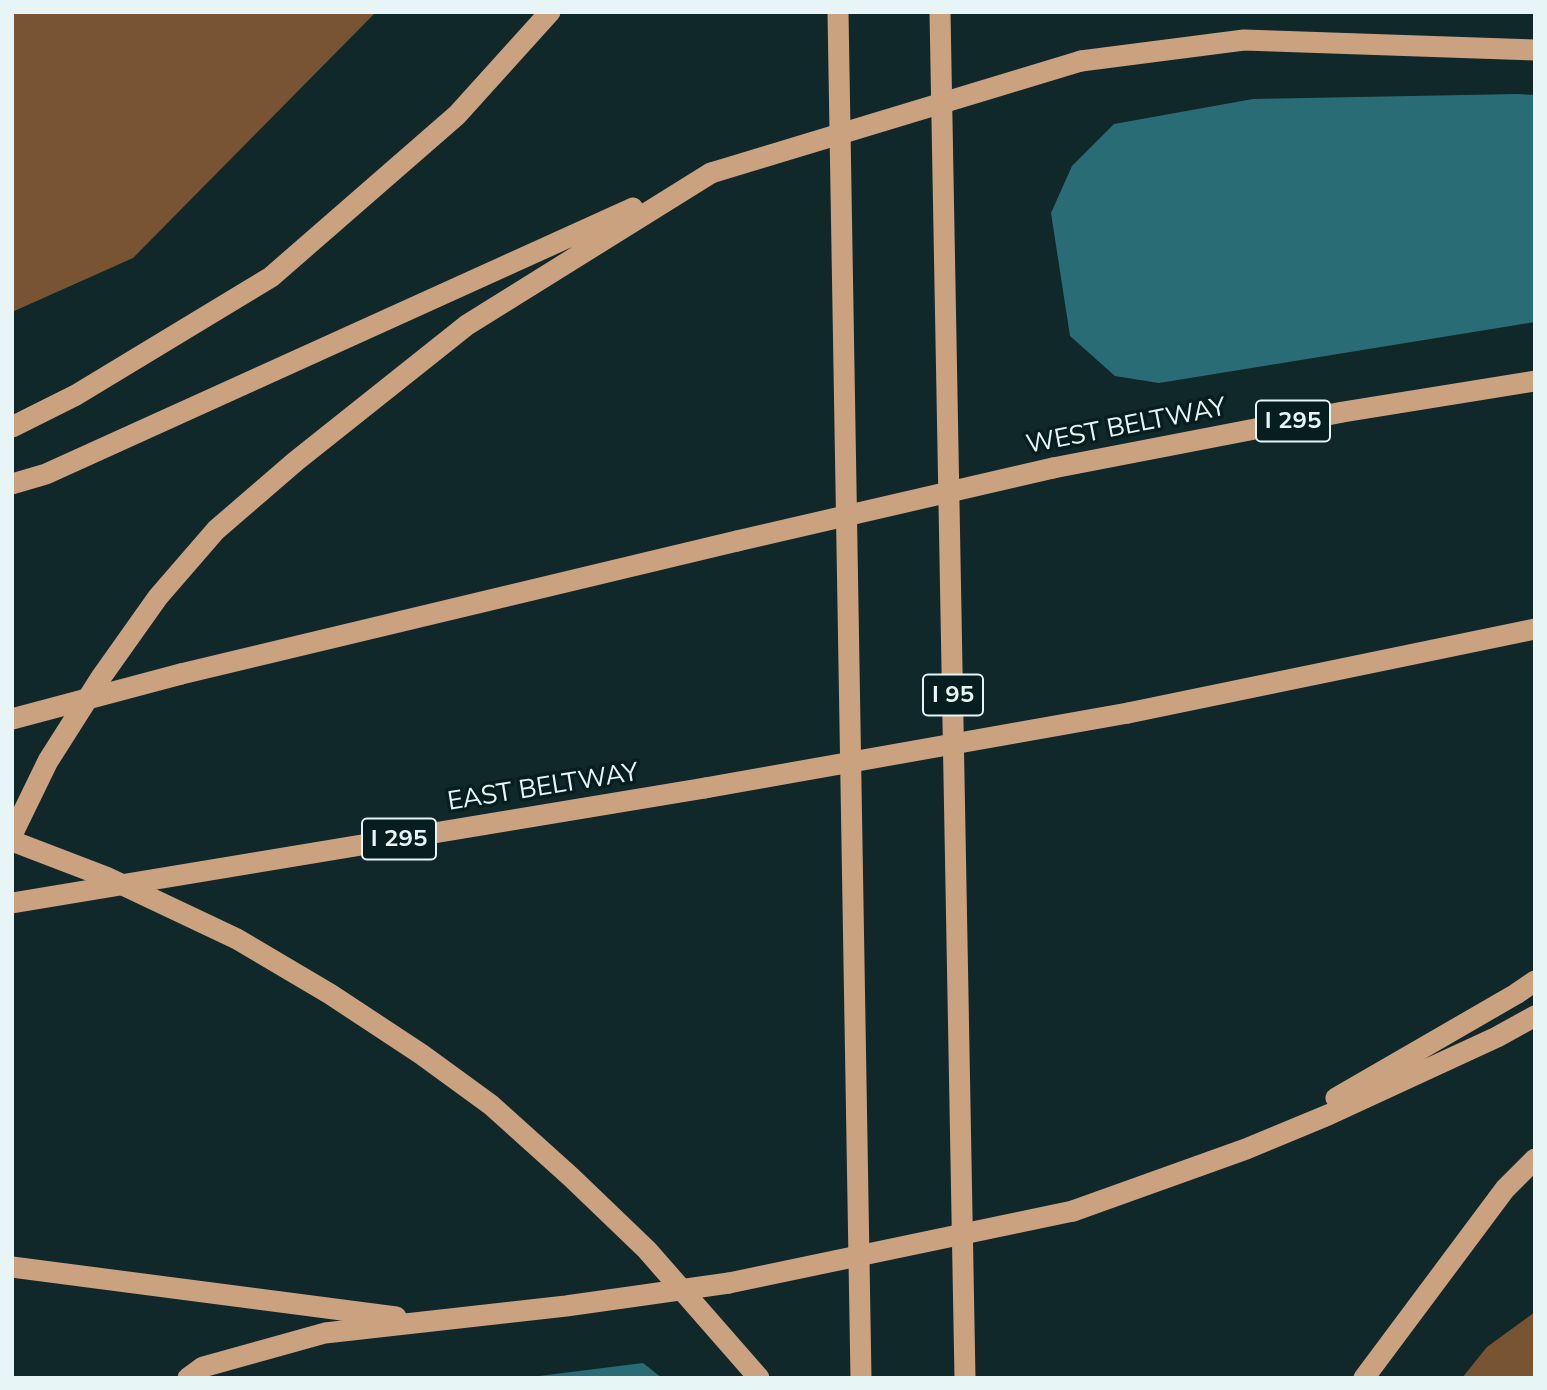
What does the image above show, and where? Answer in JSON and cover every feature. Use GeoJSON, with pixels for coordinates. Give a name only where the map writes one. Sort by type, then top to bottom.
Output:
{"type":"FeatureCollection","features":[{"type":"Feature","properties":{"kind":"highway"},"geometry":{"type":"LineString","coordinates":[[12,427],[76,395],[271,277],[457,115],[550,12]]}},
{"type":"Feature","properties":{"kind":"highway"},"geometry":{"type":"LineString","coordinates":[[838,12],[861,1378]]}},
{"type":"Feature","properties":{"kind":"highway","name":"I 95"},"geometry":{"type":"LineString","coordinates":[[940,12],[965,1378]]}},
{"type":"Feature","properties":{"kind":"highway"},"geometry":{"type":"LineString","coordinates":[[12,484],[46,474],[711,173],[1081,61],[1244,40],[1535,50]]}},
{"type":"Feature","properties":{"kind":"highway"},"geometry":{"type":"LineString","coordinates":[[711,173],[467,325],[296,461],[216,530],[158,597],[102,676],[48,761],[12,838],[106,877],[237,939],[330,994],[491,1105],[647,1250],[759,1378]]}},
{"type":"Feature","properties":{"kind":"highway","name":"WEST BELTWAY"},"geometry":{"type":"LineString","coordinates":[[12,719],[181,674],[1053,468],[1343,412],[1535,381]]}},
{"type":"Feature","properties":{"kind":"highway","name":"EAST BELTWAY"},"geometry":{"type":"LineString","coordinates":[[12,903],[705,788],[1128,713],[1535,629]]}},
{"type":"Feature","properties":{"kind":"highway"},"geometry":{"type":"LineString","coordinates":[[1246,1149],[1535,981]]}},
{"type":"Feature","properties":{"kind":"highway"},"geometry":{"type":"LineString","coordinates":[[188,1378],[203,1367],[325,1334],[566,1306],[729,1283],[1073,1210],[1246,1149],[1401,1082],[1535,1016]]}},
{"type":"Feature","properties":{"kind":"highway"},"geometry":{"type":"LineString","coordinates":[[1364,1378],[1505,1189],[1535,1159]]}},
{"type":"Feature","properties":{"kind":"highway"},"geometry":{"type":"LineString","coordinates":[[12,1267],[429,1322]]}},
{"type":"Feature","properties":{"kind":"shaded area"},"geometry":{"type":"Polygon","coordinates":[[[12,12],[376,12],[133,258],[12,312],[12,12]]]}},
{"type":"Feature","properties":{"kind":"shaded area"},"geometry":{"type":"Polygon","coordinates":[[[1535,1312],[1535,1378],[1462,1378],[1487,1347],[1535,1312]]]}},
{"type":"Feature","properties":{"kind":"water"},"geometry":{"type":"Polygon","coordinates":[[[1535,95],[1535,322],[1159,383],[1115,376],[1070,336],[1051,213],[1072,166],[1114,124],[1253,99],[1535,95]]]}},
{"type":"Feature","properties":{"kind":"water"},"geometry":{"type":"Polygon","coordinates":[[[643,1363],[662,1378],[523,1378],[643,1363]]]}}]}
